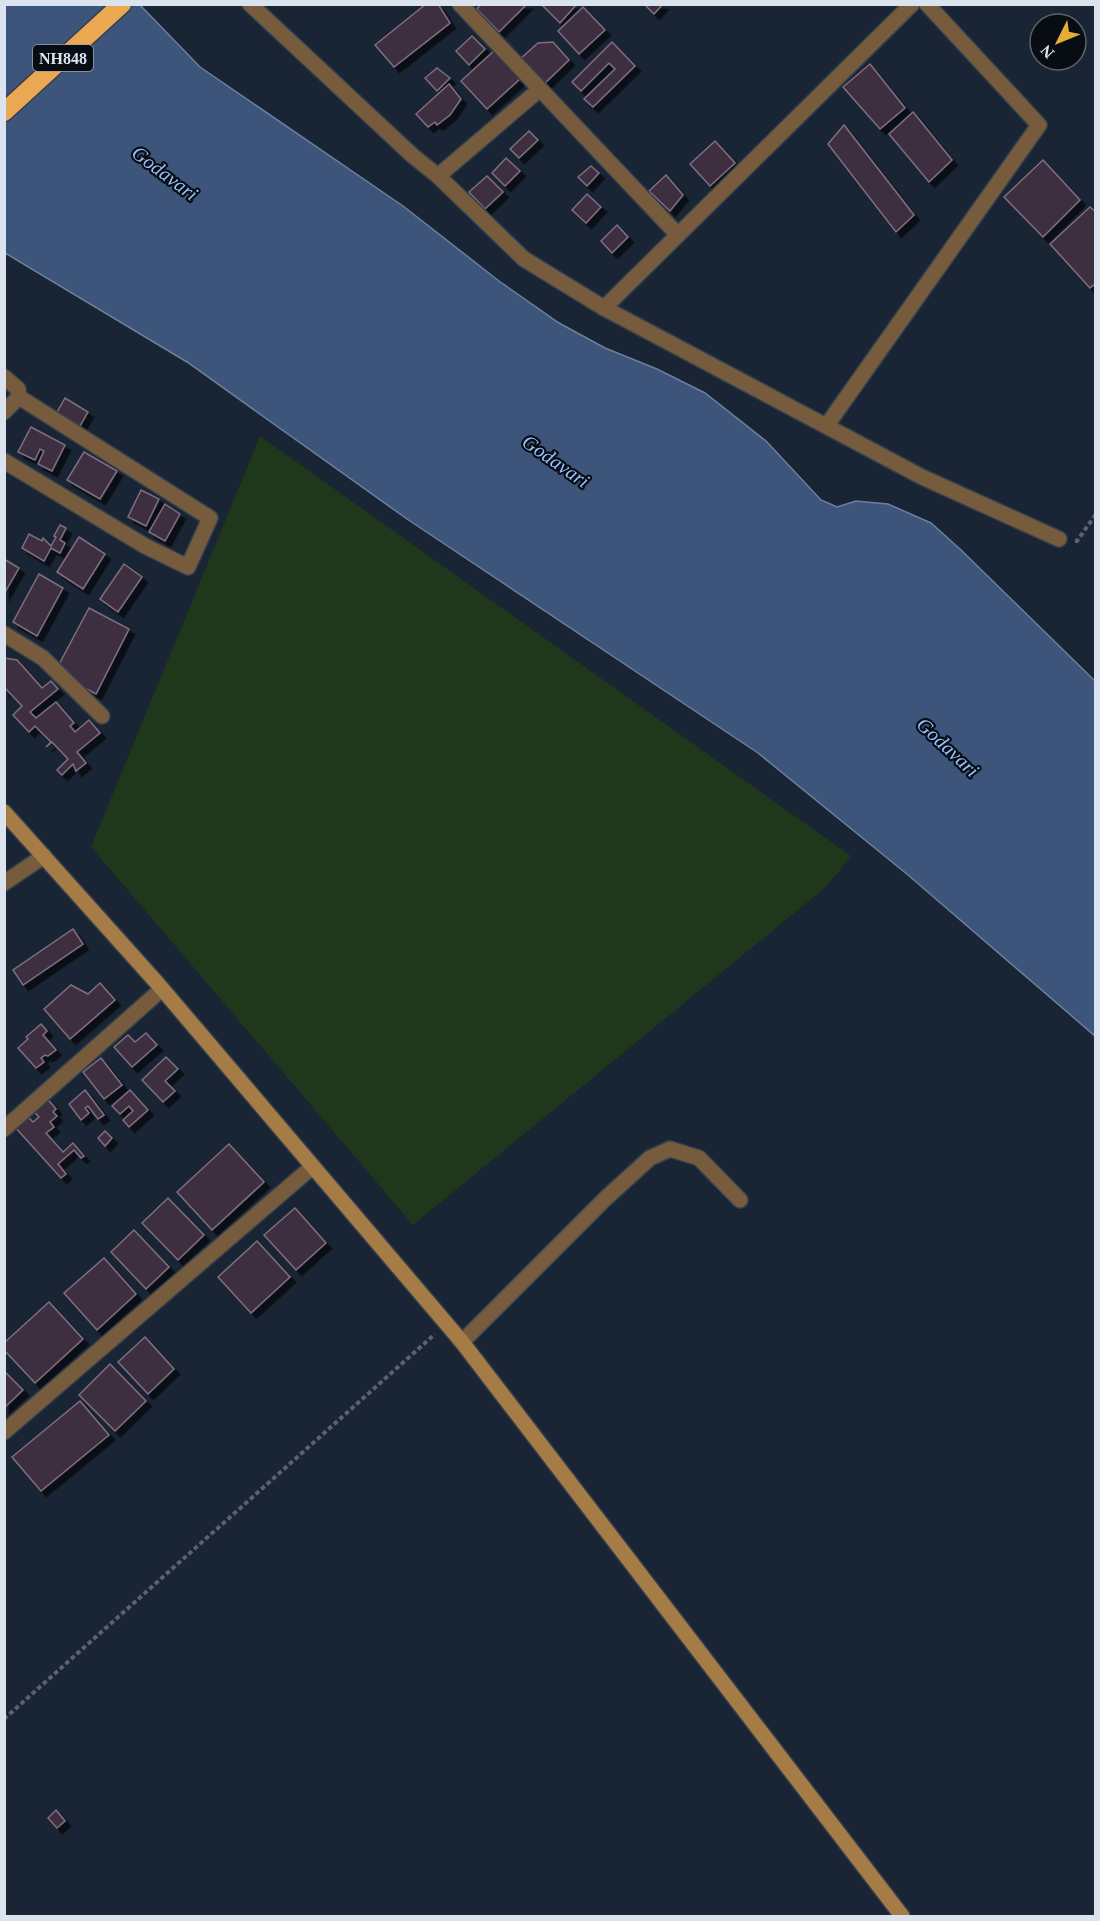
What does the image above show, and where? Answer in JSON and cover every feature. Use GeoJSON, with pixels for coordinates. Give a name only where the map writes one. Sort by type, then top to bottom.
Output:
{"type":"FeatureCollection","features":[{"type":"Feature","properties":{"kind":"highway","name":"NH848"},"geometry":{"type":"LineString","coordinates":[[4,112],[122,4]]}},
{"type":"Feature","properties":{"kind":"main road"},"geometry":{"type":"LineString","coordinates":[[4,812],[162,989],[462,1342],[902,1917]]}},
{"type":"Feature","properties":{"kind":"street"},"geometry":{"type":"LineString","coordinates":[[250,4],[413,156],[438,176],[524,259],[604,308],[922,477],[1059,539]]}},
{"type":"Feature","properties":{"kind":"street"},"geometry":{"type":"LineString","coordinates":[[460,4],[678,235]]}},
{"type":"Feature","properties":{"kind":"street"},"geometry":{"type":"LineString","coordinates":[[604,308],[912,4]]}},
{"type":"Feature","properties":{"kind":"street"},"geometry":{"type":"LineString","coordinates":[[827,425],[1039,125],[927,4]]}},
{"type":"Feature","properties":{"kind":"street"},"geometry":{"type":"LineString","coordinates":[[438,176],[540,89]]}},
{"type":"Feature","properties":{"kind":"street"},"geometry":{"type":"LineString","coordinates":[[4,377],[18,389],[19,397]]}},
{"type":"Feature","properties":{"kind":"street"},"geometry":{"type":"LineString","coordinates":[[4,412],[19,397]]}},
{"type":"Feature","properties":{"kind":"street"},"geometry":{"type":"LineString","coordinates":[[4,461],[145,546],[188,567],[210,518],[19,397]]}},
{"type":"Feature","properties":{"kind":"street"},"geometry":{"type":"LineString","coordinates":[[4,634],[43,658],[102,716]]}},
{"type":"Feature","properties":{"kind":"street"},"geometry":{"type":"LineString","coordinates":[[4,883],[44,856]]}},
{"type":"Feature","properties":{"kind":"street"},"geometry":{"type":"LineString","coordinates":[[4,1129],[162,989]]}},
{"type":"Feature","properties":{"kind":"street"},"geometry":{"type":"LineString","coordinates":[[462,1342],[606,1198],[650,1158],[670,1149],[699,1158],[740,1200]]}},
{"type":"Feature","properties":{"kind":"street"},"geometry":{"type":"LineString","coordinates":[[4,1432],[312,1167]]}},
{"type":"Feature","properties":{"kind":"path"},"geometry":{"type":"LineString","coordinates":[[1059,539],[1077,541],[1095,514]]}},
{"type":"Feature","properties":{"kind":"path"},"geometry":{"type":"LineString","coordinates":[[4,1719],[446,1324]]}},
{"type":"Feature","properties":{"kind":"green space"},"geometry":{"type":"Polygon","coordinates":[[[260,436],[851,856],[826,887],[413,1225],[91,847],[260,436]]]}},
{"type":"Feature","properties":{"kind":"water","name":"Godavari"},"geometry":{"type":"Polygon","coordinates":[[[5,5],[140,5],[200,67],[403,206],[499,281],[559,323],[605,348],[657,369],[705,393],[766,441],[821,500],[837,507],[856,501],[888,504],[931,523],[961,550],[1095,681],[1095,1036],[908,875],[758,753],[407,519],[187,362],[5,253],[5,5]]]}},
{"type":"Feature","properties":{"kind":"building"},"geometry":{"type":"Polygon","coordinates":[[[426,4],[438,4],[450,23],[394,67],[375,45],[426,4]]]}},
{"type":"Feature","properties":{"kind":"building"},"geometry":{"type":"Polygon","coordinates":[[[481,4],[527,4],[499,32],[477,9],[481,4]]]}},
{"type":"Feature","properties":{"kind":"building"},"geometry":{"type":"Polygon","coordinates":[[[541,4],[577,4],[560,23],[541,4]]]}},
{"type":"Feature","properties":{"kind":"building"},"geometry":{"type":"Polygon","coordinates":[[[644,4],[663,4],[654,14],[644,4]]]}},
{"type":"Feature","properties":{"kind":"building"},"geometry":{"type":"Polygon","coordinates":[[[583,7],[605,30],[579,54],[558,31],[583,7]]]}},
{"type":"Feature","properties":{"kind":"building"},"geometry":{"type":"Polygon","coordinates":[[[472,36],[485,49],[469,65],[456,51],[472,36]]]}},
{"type":"Feature","properties":{"kind":"building"},"geometry":{"type":"Polygon","coordinates":[[[553,42],[569,60],[543,85],[519,60],[538,43],[553,42]]]}},
{"type":"Feature","properties":{"kind":"building"},"geometry":{"type":"Polygon","coordinates":[[[612,42],[635,66],[593,107],[584,99],[615,69],[609,63],[581,91],[572,82],[612,42]]]}},
{"type":"Feature","properties":{"kind":"building"},"geometry":{"type":"Polygon","coordinates":[[[495,50],[521,78],[487,109],[461,81],[495,50]]]}},
{"type":"Feature","properties":{"kind":"building"},"geometry":{"type":"Polygon","coordinates":[[[870,64],[905,108],[880,129],[843,87],[870,64]]]}},
{"type":"Feature","properties":{"kind":"building"},"geometry":{"type":"Polygon","coordinates":[[[437,68],[450,78],[437,91],[425,78],[437,68]]]}},
{"type":"Feature","properties":{"kind":"building"},"geometry":{"type":"Polygon","coordinates":[[[449,84],[461,99],[450,115],[437,125],[435,122],[428,127],[416,114],[449,84]]]}},
{"type":"Feature","properties":{"kind":"building"},"geometry":{"type":"Polygon","coordinates":[[[913,112],[952,160],[929,182],[889,134],[913,112]]]}},
{"type":"Feature","properties":{"kind":"building"},"geometry":{"type":"Polygon","coordinates":[[[844,125],[914,215],[896,232],[828,144],[844,125]]]}},
{"type":"Feature","properties":{"kind":"building"},"geometry":{"type":"Polygon","coordinates":[[[529,131],[538,140],[519,158],[510,149],[529,131]]]}},
{"type":"Feature","properties":{"kind":"building"},"geometry":{"type":"Polygon","coordinates":[[[715,141],[735,163],[710,186],[690,164],[715,141]]]}},
{"type":"Feature","properties":{"kind":"building"},"geometry":{"type":"Polygon","coordinates":[[[506,158],[520,171],[505,186],[492,173],[506,158]]]}},
{"type":"Feature","properties":{"kind":"building"},"geometry":{"type":"Polygon","coordinates":[[[1043,160],[1080,200],[1043,237],[1004,197],[1043,160]]]}},
{"type":"Feature","properties":{"kind":"building"},"geometry":{"type":"Polygon","coordinates":[[[591,166],[599,173],[587,186],[578,177],[591,166]]]}},
{"type":"Feature","properties":{"kind":"building"},"geometry":{"type":"Polygon","coordinates":[[[666,175],[683,195],[670,211],[649,191],[666,175]]]}},
{"type":"Feature","properties":{"kind":"building"},"geometry":{"type":"Polygon","coordinates":[[[487,176],[503,192],[485,209],[469,192],[487,176]]]}},
{"type":"Feature","properties":{"kind":"building"},"geometry":{"type":"Polygon","coordinates":[[[587,194],[601,207],[586,223],[572,210],[587,194]]]}},
{"type":"Feature","properties":{"kind":"building"},"geometry":{"type":"Polygon","coordinates":[[[1090,207],[1096,212],[1096,283],[1090,288],[1050,244],[1090,207]]]}},
{"type":"Feature","properties":{"kind":"building"},"geometry":{"type":"Polygon","coordinates":[[[617,225],[628,237],[612,253],[601,241],[617,225]]]}},
{"type":"Feature","properties":{"kind":"building"},"geometry":{"type":"Polygon","coordinates":[[[65,398],[88,412],[80,426],[57,412],[65,398]]]}},
{"type":"Feature","properties":{"kind":"building"},"geometry":{"type":"Polygon","coordinates":[[[31,427],[65,445],[52,471],[38,464],[44,451],[40,449],[35,460],[18,452],[31,427]]]}},
{"type":"Feature","properties":{"kind":"building"},"geometry":{"type":"Polygon","coordinates":[[[84,452],[117,471],[100,499],[67,480],[84,452]]]}},
{"type":"Feature","properties":{"kind":"building"},"geometry":{"type":"Polygon","coordinates":[[[141,490],[159,499],[146,526],[128,517],[141,490]]]}},
{"type":"Feature","properties":{"kind":"building"},"geometry":{"type":"Polygon","coordinates":[[[165,504],[180,514],[165,541],[149,532],[165,504]]]}},
{"type":"Feature","properties":{"kind":"building"},"geometry":{"type":"Polygon","coordinates":[[[60,525],[66,528],[60,540],[65,543],[60,553],[51,548],[44,561],[22,548],[29,534],[42,541],[43,538],[51,546],[60,525]]]}},
{"type":"Feature","properties":{"kind":"building"},"geometry":{"type":"Polygon","coordinates":[[[79,537],[105,554],[83,589],[57,572],[79,537]]]}},
{"type":"Feature","properties":{"kind":"building"},"geometry":{"type":"Polygon","coordinates":[[[4,559],[19,568],[4,594],[4,559]]]}},
{"type":"Feature","properties":{"kind":"building"},"geometry":{"type":"Polygon","coordinates":[[[124,564],[142,577],[118,612],[100,599],[124,564]]]}},
{"type":"Feature","properties":{"kind":"building"},"geometry":{"type":"Polygon","coordinates":[[[39,574],[63,588],[37,636],[13,622],[39,574]]]}},
{"type":"Feature","properties":{"kind":"building"},"geometry":{"type":"Polygon","coordinates":[[[89,608],[129,629],[96,694],[55,672],[89,608]]]}},
{"type":"Feature","properties":{"kind":"building"},"geometry":{"type":"Polygon","coordinates":[[[4,658],[17,660],[42,688],[51,681],[58,689],[30,712],[36,718],[56,702],[74,723],[70,726],[75,732],[89,720],[100,733],[77,752],[86,763],[76,771],[73,764],[62,775],[57,770],[68,759],[52,742],[46,747],[51,742],[35,726],[29,732],[13,715],[22,706],[6,689],[4,691],[4,658]]]}},
{"type":"Feature","properties":{"kind":"building"},"geometry":{"type":"Polygon","coordinates":[[[73,929],[83,944],[23,985],[13,970],[73,929]]]}},
{"type":"Feature","properties":{"kind":"building"},"geometry":{"type":"Polygon","coordinates":[[[100,983],[115,1000],[70,1039],[44,1009],[71,985],[88,994],[100,983]]]}},
{"type":"Feature","properties":{"kind":"building"},"geometry":{"type":"Polygon","coordinates":[[[41,1024],[47,1031],[43,1035],[56,1050],[41,1058],[44,1062],[36,1068],[18,1048],[28,1039],[26,1037],[41,1024]]]}},
{"type":"Feature","properties":{"kind":"building"},"geometry":{"type":"Polygon","coordinates":[[[146,1033],[157,1045],[132,1067],[114,1047],[128,1035],[135,1042],[146,1033]]]}},
{"type":"Feature","properties":{"kind":"building"},"geometry":{"type":"Polygon","coordinates":[[[166,1057],[178,1069],[165,1081],[175,1091],[163,1102],[142,1080],[166,1057]]]}},
{"type":"Feature","properties":{"kind":"building"},"geometry":{"type":"Polygon","coordinates":[[[101,1058],[122,1085],[104,1099],[83,1072],[101,1058]]]}},
{"type":"Feature","properties":{"kind":"building"},"geometry":{"type":"Polygon","coordinates":[[[85,1090],[104,1115],[98,1119],[88,1106],[85,1108],[89,1113],[81,1120],[69,1104],[85,1090]]]}},
{"type":"Feature","properties":{"kind":"building"},"geometry":{"type":"Polygon","coordinates":[[[130,1090],[148,1110],[129,1127],[123,1120],[133,1111],[129,1106],[120,1114],[112,1106],[130,1090]]]}},
{"type":"Feature","properties":{"kind":"building"},"geometry":{"type":"Polygon","coordinates":[[[45,1096],[56,1109],[53,1112],[57,1116],[50,1122],[54,1127],[46,1133],[63,1152],[73,1143],[84,1156],[81,1158],[74,1150],[58,1164],[66,1174],[61,1178],[14,1126],[26,1115],[33,1122],[39,1117],[31,1108],[45,1096]]]}},
{"type":"Feature","properties":{"kind":"building"},"geometry":{"type":"Polygon","coordinates":[[[105,1131],[112,1138],[105,1146],[98,1138],[105,1131]]]}},
{"type":"Feature","properties":{"kind":"building"},"geometry":{"type":"Polygon","coordinates":[[[229,1144],[264,1182],[212,1230],[177,1192],[229,1144]]]}},
{"type":"Feature","properties":{"kind":"building"},"geometry":{"type":"Polygon","coordinates":[[[168,1198],[204,1235],[178,1260],[142,1223],[168,1198]]]}},
{"type":"Feature","properties":{"kind":"building"},"geometry":{"type":"Polygon","coordinates":[[[295,1208],[326,1243],[296,1270],[264,1235],[295,1208]]]}},
{"type":"Feature","properties":{"kind":"building"},"geometry":{"type":"Polygon","coordinates":[[[134,1230],[169,1267],[146,1289],[111,1252],[134,1230]]]}},
{"type":"Feature","properties":{"kind":"building"},"geometry":{"type":"Polygon","coordinates":[[[257,1241],[290,1277],[251,1313],[218,1277],[257,1241]]]}},
{"type":"Feature","properties":{"kind":"building"},"geometry":{"type":"Polygon","coordinates":[[[104,1258],[136,1294],[97,1330],[64,1293],[104,1258]]]}},
{"type":"Feature","properties":{"kind":"building"},"geometry":{"type":"Polygon","coordinates":[[[49,1302],[83,1339],[35,1383],[4,1350],[4,1343],[49,1302]]]}},
{"type":"Feature","properties":{"kind":"building"},"geometry":{"type":"Polygon","coordinates":[[[145,1337],[174,1369],[148,1394],[118,1362],[145,1337]]]}},
{"type":"Feature","properties":{"kind":"building"},"geometry":{"type":"Polygon","coordinates":[[[110,1364],[146,1401],[115,1431],[79,1395],[110,1364]]]}},
{"type":"Feature","properties":{"kind":"building"},"geometry":{"type":"Polygon","coordinates":[[[4,1371],[23,1390],[4,1408],[4,1371]]]}},
{"type":"Feature","properties":{"kind":"building"},"geometry":{"type":"Polygon","coordinates":[[[80,1401],[109,1435],[41,1491],[12,1457],[80,1401]]]}},
{"type":"Feature","properties":{"kind":"building"},"geometry":{"type":"Polygon","coordinates":[[[56,1810],[65,1821],[57,1828],[48,1818],[56,1810]]]}}]}
